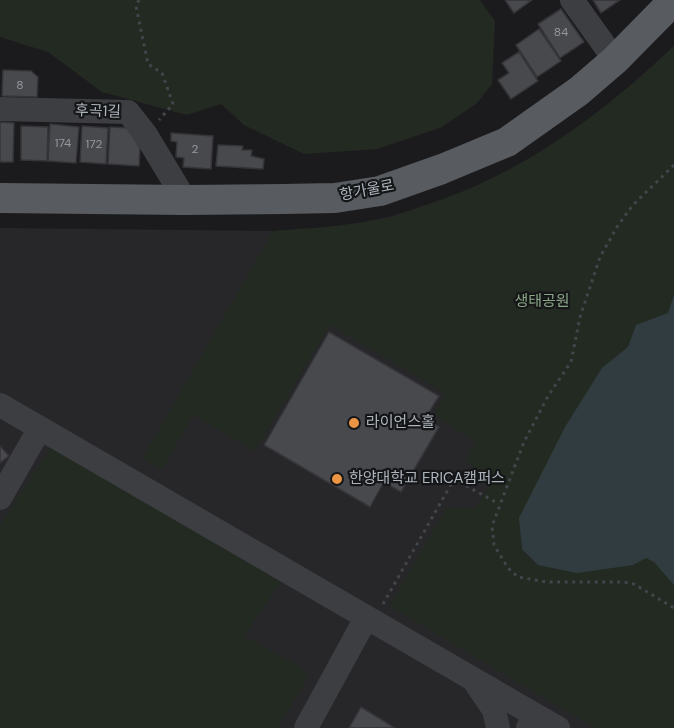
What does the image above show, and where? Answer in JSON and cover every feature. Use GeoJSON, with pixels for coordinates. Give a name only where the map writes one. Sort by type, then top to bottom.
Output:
{"type":"FeatureCollection","features":[{"type":"Feature","properties":{"kind":"main road","name":"항가울로"},"geometry":{"type":"LineString","coordinates":[[0,198],[185,200],[336,198],[380,191],[442,170],[507,142],[579,91],[615,60],[674,0]]}},
{"type":"Feature","properties":{"kind":"street"},"geometry":{"type":"LineString","coordinates":[[572,0],[615,60]]}},
{"type":"Feature","properties":{"kind":"street","name":"후곡1길"},"geometry":{"type":"LineString","coordinates":[[0,109],[128,112],[146,135],[185,200]]}},
{"type":"Feature","properties":{"kind":"street"},"geometry":{"type":"LineString","coordinates":[[0,405],[472,679],[531,722],[558,728]]}},
{"type":"Feature","properties":{"kind":"street"},"geometry":{"type":"LineString","coordinates":[[0,498],[40,428]]}},
{"type":"Feature","properties":{"kind":"street"},"geometry":{"type":"LineString","coordinates":[[306,728],[370,620]]}},
{"type":"Feature","properties":{"kind":"street"},"geometry":{"type":"LineString","coordinates":[[472,679],[494,710],[498,728]]}},
{"type":"Feature","properties":{"kind":"path"},"geometry":{"type":"LineString","coordinates":[[139,0],[136,6],[148,64],[162,73],[173,104],[146,135]]}},
{"type":"Feature","properties":{"kind":"path"},"geometry":{"type":"LineString","coordinates":[[674,165],[632,207],[617,226],[600,257],[580,317],[571,362],[548,396],[524,442],[492,526],[494,545],[508,568],[518,577],[547,582],[624,582],[634,584],[674,608]]}},
{"type":"Feature","properties":{"kind":"path"},"geometry":{"type":"LineString","coordinates":[[370,620],[454,479],[499,504]]}},
{"type":"Feature","properties":{"kind":"shaded area","name":"한양대학교 ERICA캠퍼스"},"geometry":{"type":"Polygon","coordinates":[[[674,46],[674,728],[0,728],[0,228],[274,231],[336,227],[389,217],[440,201],[492,180],[543,151],[593,117],[636,82],[674,46]]]}},
{"type":"Feature","properties":{"kind":"shaded area"},"geometry":{"type":"Polygon","coordinates":[[[674,295],[674,585],[654,562],[646,558],[633,565],[577,573],[538,565],[522,549],[519,518],[565,427],[602,368],[628,347],[636,325],[668,313],[674,295]]]}},
{"type":"Feature","properties":{"kind":"green space"},"geometry":{"type":"Polygon","coordinates":[[[0,0],[480,0],[495,21],[492,84],[477,103],[442,127],[377,149],[304,154],[244,125],[221,104],[187,115],[102,92],[48,52],[0,37],[0,0]]]}},
{"type":"Feature","properties":{"kind":"green space","name":"생태공원"},"geometry":{"type":"Polygon","coordinates":[[[674,46],[674,728],[595,728],[389,606],[447,507],[475,508],[493,479],[466,461],[476,442],[434,415],[445,393],[330,325],[255,451],[193,415],[162,470],[142,459],[273,231],[345,225],[387,218],[461,192],[495,177],[559,140],[618,96],[674,46]]]}},
{"type":"Feature","properties":{"kind":"green space"},"geometry":{"type":"Polygon","coordinates":[[[51,447],[281,582],[244,636],[301,667],[308,677],[278,728],[0,728],[0,525],[51,447]]]}},
{"type":"Feature","properties":{"kind":"building"},"geometry":{"type":"Polygon","coordinates":[[[505,0],[532,0],[514,13],[505,0]]]}},
{"type":"Feature","properties":{"kind":"building"},"geometry":{"type":"Polygon","coordinates":[[[593,0],[620,0],[601,13],[593,0]]]}},
{"type":"Feature","properties":{"kind":"building"},"geometry":{"type":"Polygon","coordinates":[[[561,9],[584,42],[560,58],[538,24],[561,9]]]}},
{"type":"Feature","properties":{"kind":"building"},"geometry":{"type":"Polygon","coordinates":[[[539,29],[561,61],[537,77],[516,45],[539,29]]]}},
{"type":"Feature","properties":{"kind":"building"},"geometry":{"type":"Polygon","coordinates":[[[519,52],[538,81],[511,99],[498,80],[509,73],[502,63],[519,52]]]}},
{"type":"Feature","properties":{"kind":"building"},"geometry":{"type":"Polygon","coordinates":[[[3,70],[31,71],[38,77],[37,97],[2,96],[3,70]]]}},
{"type":"Feature","properties":{"kind":"building"},"geometry":{"type":"Polygon","coordinates":[[[0,122],[14,123],[13,162],[0,162],[0,122]]]}},
{"type":"Feature","properties":{"kind":"building"},"geometry":{"type":"Polygon","coordinates":[[[50,124],[79,127],[76,163],[48,161],[50,124]]]}},
{"type":"Feature","properties":{"kind":"building"},"geometry":{"type":"Polygon","coordinates":[[[21,126],[48,127],[47,161],[21,160],[21,126]]]}},
{"type":"Feature","properties":{"kind":"building"},"geometry":{"type":"Polygon","coordinates":[[[82,126],[108,128],[106,164],[80,162],[82,126]]]}},
{"type":"Feature","properties":{"kind":"building"},"geometry":{"type":"Polygon","coordinates":[[[110,127],[128,128],[140,148],[139,166],[108,164],[110,127]]]}},
{"type":"Feature","properties":{"kind":"building"},"geometry":{"type":"Polygon","coordinates":[[[171,133],[213,136],[211,169],[183,167],[184,158],[176,157],[177,142],[171,141],[171,133]]]}},
{"type":"Feature","properties":{"kind":"building"},"geometry":{"type":"Polygon","coordinates":[[[218,145],[243,146],[242,150],[252,150],[251,156],[264,159],[263,169],[216,166],[218,145]]]}},
{"type":"Feature","properties":{"kind":"building","name":"라이언스홀"},"geometry":{"type":"Polygon","coordinates":[[[329,332],[439,396],[425,419],[439,427],[401,492],[384,482],[370,507],[264,445],[329,332]]]}},
{"type":"Feature","properties":{"kind":"building"},"geometry":{"type":"Polygon","coordinates":[[[0,446],[9,456],[0,463],[0,446]]]}},
{"type":"Feature","properties":{"kind":"building"},"geometry":{"type":"Polygon","coordinates":[[[361,707],[395,728],[349,728],[361,707]]]}},
{"type":"Feature","properties":{"kind":"place","name":"라이언스홀"},"geometry":{"type":"Point","coordinates":[354,423]}},
{"type":"Feature","properties":{"kind":"place","name":"한양대학교 ERICA캠퍼스"},"geometry":{"type":"Point","coordinates":[337,479]}}]}
